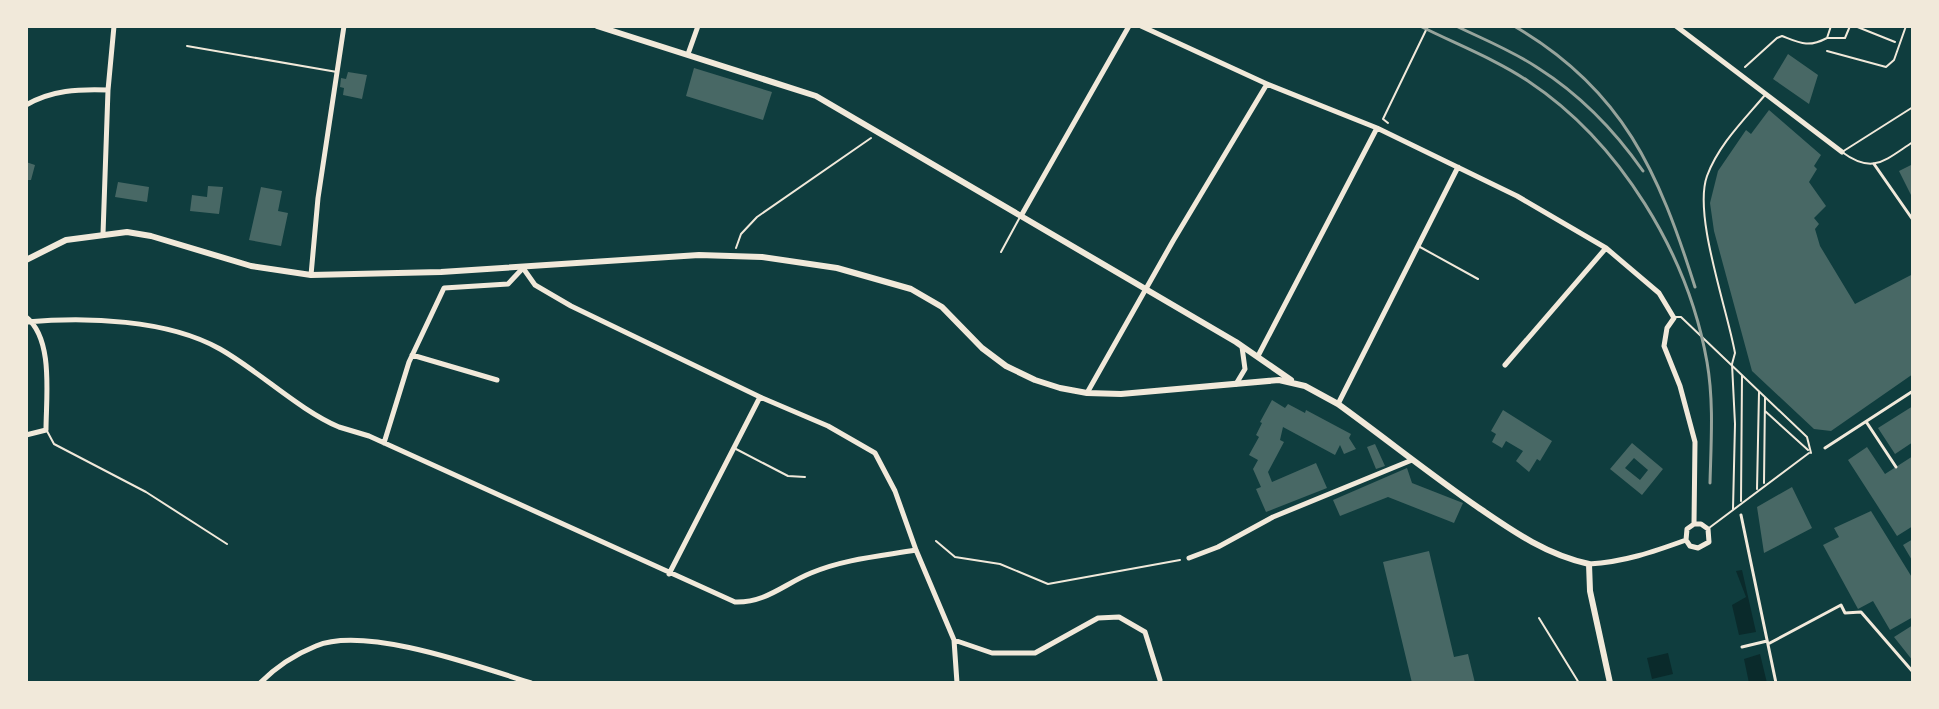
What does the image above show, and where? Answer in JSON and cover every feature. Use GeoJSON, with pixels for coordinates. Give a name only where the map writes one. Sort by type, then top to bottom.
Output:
{"type":"FeatureCollection","features":[{"type":"Feature","properties":{"kind":"street"},"geometry":{"type":"LineString","coordinates":[[103,234],[108,90],[114,26]]}},
{"type":"Feature","properties":{"kind":"street"},"geometry":{"type":"LineString","coordinates":[[311,275],[318,198],[344,26]]}},
{"type":"Feature","properties":{"kind":"street"},"geometry":{"type":"LineString","coordinates":[[597,26],[816,96],[1242,346],[1294,382]]}},
{"type":"Feature","properties":{"kind":"street"},"geometry":{"type":"LineString","coordinates":[[688,54],[698,26]]}},
{"type":"Feature","properties":{"kind":"street"},"geometry":{"type":"LineString","coordinates":[[1021,216],[1129,26]]}},
{"type":"Feature","properties":{"kind":"street"},"geometry":{"type":"LineString","coordinates":[[1141,26],[1267,84],[1377,128],[1517,196],[1606,248],[1659,293],[1677,317],[1666,333],[1664,346],[1680,386],[1695,442],[1694,524]]}},
{"type":"Feature","properties":{"kind":"street"},"geometry":{"type":"LineString","coordinates":[[1676,26],[1842,152]]}},
{"type":"Feature","properties":{"kind":"street"},"geometry":{"type":"LineString","coordinates":[[1087,393],[1267,84]]}},
{"type":"Feature","properties":{"kind":"street"},"geometry":{"type":"LineString","coordinates":[[26,105],[42,96],[76,89],[108,90]]}},
{"type":"Feature","properties":{"kind":"street"},"geometry":{"type":"LineString","coordinates":[[1258,356],[1377,128]]}},
{"type":"Feature","properties":{"kind":"street"},"geometry":{"type":"LineString","coordinates":[[1874,164],[1913,220]]}},
{"type":"Feature","properties":{"kind":"street"},"geometry":{"type":"LineString","coordinates":[[1338,404],[1458,167]]}},
{"type":"Feature","properties":{"kind":"street"},"geometry":{"type":"LineString","coordinates":[[26,260],[66,240],[127,232],[287,274],[523,268],[666,256],[734,255],[792,260],[837,268],[911,289],[942,307],[982,348],[1006,366],[1035,380],[1087,393],[1146,393],[1279,380],[1320,392],[1539,547],[1565,559],[1589,564],[1628,559],[1686,540]]}},
{"type":"Feature","properties":{"kind":"street"},"geometry":{"type":"LineString","coordinates":[[1505,365],[1606,248]]}},
{"type":"Feature","properties":{"kind":"street"},"geometry":{"type":"LineString","coordinates":[[384,443],[412,355],[444,288],[508,284],[523,268]]}},
{"type":"Feature","properties":{"kind":"street"},"geometry":{"type":"LineString","coordinates":[[523,268],[535,285],[571,306],[760,397],[828,426],[875,453],[895,491],[954,640],[957,683]]}},
{"type":"Feature","properties":{"kind":"street"},"geometry":{"type":"LineString","coordinates":[[28,320],[118,322],[190,336],[217,347],[338,426],[384,443],[735,602],[750,602],[776,593],[810,573],[851,561],[916,550]]}},
{"type":"Feature","properties":{"kind":"street"},"geometry":{"type":"LineString","coordinates":[[26,435],[46,430],[45,345],[28,320]]}},
{"type":"Feature","properties":{"kind":"street"},"geometry":{"type":"LineString","coordinates":[[1236,384],[1245,369],[1242,346]]}},
{"type":"Feature","properties":{"kind":"street"},"geometry":{"type":"LineString","coordinates":[[412,355],[497,380]]}},
{"type":"Feature","properties":{"kind":"street"},"geometry":{"type":"LineString","coordinates":[[1825,448],[1913,391]]}},
{"type":"Feature","properties":{"kind":"street"},"geometry":{"type":"LineString","coordinates":[[669,574],[760,397]]}},
{"type":"Feature","properties":{"kind":"street"},"geometry":{"type":"LineString","coordinates":[[1867,423],[1896,467]]}},
{"type":"Feature","properties":{"kind":"street"},"geometry":{"type":"LineString","coordinates":[[1189,558],[1218,547],[1273,517],[1412,460]]}},
{"type":"Feature","properties":{"kind":"street"},"geometry":{"type":"LineString","coordinates":[[1741,515],[1776,683]]}},
{"type":"Feature","properties":{"kind":"street"},"geometry":{"type":"LineString","coordinates":[[1694,524],[1708,529],[1709,539],[1703,547],[1693,547],[1686,540],[1687,529],[1694,524]]}},
{"type":"Feature","properties":{"kind":"street"},"geometry":{"type":"LineString","coordinates":[[1589,564],[1590,591],[1610,683]]}},
{"type":"Feature","properties":{"kind":"street"},"geometry":{"type":"LineString","coordinates":[[1742,647],[1767,642],[1841,605],[1845,613],[1861,612],[1913,672]]}},
{"type":"Feature","properties":{"kind":"street"},"geometry":{"type":"LineString","coordinates":[[954,640],[992,653],[1035,653],[1098,618],[1119,617],[1145,632],[1160,680]]}},
{"type":"Feature","properties":{"kind":"street"},"geometry":{"type":"LineString","coordinates":[[260,683],[271,672],[316,645],[364,640],[463,662],[531,683]]}},
{"type":"Feature","properties":{"kind":"lane"},"geometry":{"type":"LineString","coordinates":[[1827,51],[1886,67],[1894,60],[1906,26]]}},
{"type":"Feature","properties":{"kind":"lane"},"geometry":{"type":"LineString","coordinates":[[187,46],[338,72]]}},
{"type":"Feature","properties":{"kind":"lane"},"geometry":{"type":"LineString","coordinates":[[1733,509],[1733,344],[1704,220],[1703,193],[1707,177],[1722,147],[1765,94]]}},
{"type":"Feature","properties":{"kind":"lane"},"geometry":{"type":"LineString","coordinates":[[1913,107],[1842,152],[1857,162],[1874,164],[1913,142]]}},
{"type":"Feature","properties":{"kind":"lane"},"geometry":{"type":"LineString","coordinates":[[1001,252],[1021,216]]}},
{"type":"Feature","properties":{"kind":"lane"},"geometry":{"type":"LineString","coordinates":[[1418,247],[1478,279]]}},
{"type":"Feature","properties":{"kind":"lane"},"geometry":{"type":"LineString","coordinates":[[1677,317],[1732,364],[1807,437],[1811,453]]}},
{"type":"Feature","properties":{"kind":"lane"},"geometry":{"type":"LineString","coordinates":[[1741,502],[1742,374]]}},
{"type":"Feature","properties":{"kind":"lane"},"geometry":{"type":"LineString","coordinates":[[1757,490],[1759,390]]}},
{"type":"Feature","properties":{"kind":"lane"},"geometry":{"type":"LineString","coordinates":[[1764,485],[1765,396]]}},
{"type":"Feature","properties":{"kind":"lane"},"geometry":{"type":"LineString","coordinates":[[1764,411],[1811,453]]}},
{"type":"Feature","properties":{"kind":"lane"},"geometry":{"type":"LineString","coordinates":[[46,430],[54,444],[146,492],[227,544]]}},
{"type":"Feature","properties":{"kind":"lane"},"geometry":{"type":"LineString","coordinates":[[735,448],[788,476],[805,477]]}},
{"type":"Feature","properties":{"kind":"lane"},"geometry":{"type":"LineString","coordinates":[[1708,529],[1811,453]]}},
{"type":"Feature","properties":{"kind":"lane"},"geometry":{"type":"LineString","coordinates":[[1733,509],[1741,515]]}},
{"type":"Feature","properties":{"kind":"lane"},"geometry":{"type":"LineString","coordinates":[[1539,618],[1579,683]]}},
{"type":"Feature","properties":{"kind":"path"},"geometry":{"type":"LineString","coordinates":[[1385,114],[1428,26]]}},
{"type":"Feature","properties":{"kind":"path"},"geometry":{"type":"LineString","coordinates":[[1827,38],[1831,26]]}},
{"type":"Feature","properties":{"kind":"path"},"geometry":{"type":"LineString","coordinates":[[1739,74],[1752,58],[1782,36],[1803,46],[1827,38],[1845,38],[1850,26]]}},
{"type":"Feature","properties":{"kind":"path"},"geometry":{"type":"LineString","coordinates":[[1855,26],[1900,44]]}},
{"type":"Feature","properties":{"kind":"path"},"geometry":{"type":"LineString","coordinates":[[734,255],[741,234],[757,217],[879,132]]}},
{"type":"Feature","properties":{"kind":"path"},"geometry":{"type":"LineString","coordinates":[[936,541],[955,557],[1000,564],[1048,584],[1189,558]]}},
{"type":"Feature","properties":{"kind":"water"},"geometry":{"type":"Polygon","coordinates":[[[1742,570],[1756,632],[1739,635],[1732,605],[1746,597],[1736,571],[1742,570]]]}},
{"type":"Feature","properties":{"kind":"water"},"geometry":{"type":"Polygon","coordinates":[[[1668,653],[1673,674],[1652,679],[1647,658],[1668,653]]]}},
{"type":"Feature","properties":{"kind":"water"},"geometry":{"type":"Polygon","coordinates":[[[1760,654],[1767,683],[1749,683],[1744,659],[1760,654]]]}},
{"type":"Feature","properties":{"kind":"building"},"geometry":{"type":"Polygon","coordinates":[[[1788,54],[1818,75],[1809,104],[1773,79],[1788,54]]]}},
{"type":"Feature","properties":{"kind":"building"},"geometry":{"type":"Polygon","coordinates":[[[694,68],[772,92],[763,120],[686,96],[694,68]]]}},
{"type":"Feature","properties":{"kind":"building"},"geometry":{"type":"Polygon","coordinates":[[[348,72],[367,75],[362,99],[343,95],[341,78],[346,79],[348,72]]]}},
{"type":"Feature","properties":{"kind":"building"},"geometry":{"type":"Polygon","coordinates":[[[1769,110],[1821,155],[1809,182],[1826,206],[1814,218],[1819,224],[1815,229],[1820,246],[1855,304],[1913,274],[1913,374],[1831,431],[1814,429],[1752,371],[1714,231],[1710,203],[1718,171],[1746,130],[1751,134],[1769,110]]]}},
{"type":"Feature","properties":{"kind":"building"},"geometry":{"type":"Polygon","coordinates":[[[26,162],[35,165],[31,180],[26,180],[26,162]]]}},
{"type":"Feature","properties":{"kind":"building"},"geometry":{"type":"Polygon","coordinates":[[[1913,164],[1913,199],[1899,171],[1913,164]]]}},
{"type":"Feature","properties":{"kind":"building"},"geometry":{"type":"Polygon","coordinates":[[[118,182],[149,187],[147,202],[115,197],[118,182]]]}},
{"type":"Feature","properties":{"kind":"building"},"geometry":{"type":"Polygon","coordinates":[[[208,186],[223,187],[219,214],[190,211],[192,195],[207,197],[208,186]]]}},
{"type":"Feature","properties":{"kind":"building"},"geometry":{"type":"Polygon","coordinates":[[[261,187],[282,191],[278,211],[288,213],[281,246],[249,240],[261,187]]]}},
{"type":"Feature","properties":{"kind":"building"},"geometry":{"type":"Polygon","coordinates":[[[1272,400],[1285,408],[1288,404],[1305,413],[1306,410],[1351,434],[1349,438],[1356,449],[1344,454],[1340,445],[1335,455],[1283,427],[1280,440],[1284,442],[1268,472],[1272,482],[1316,463],[1327,488],[1266,512],[1256,489],[1261,487],[1253,469],[1258,460],[1249,455],[1259,437],[1256,435],[1260,422],[1272,400]]]}},
{"type":"Feature","properties":{"kind":"building"},"geometry":{"type":"Polygon","coordinates":[[[1913,406],[1913,442],[1895,454],[1878,428],[1913,406]]]}},
{"type":"Feature","properties":{"kind":"building"},"geometry":{"type":"Polygon","coordinates":[[[1503,410],[1552,441],[1529,472],[1516,461],[1523,451],[1506,441],[1502,448],[1492,442],[1496,434],[1491,431],[1503,410]]]}},
{"type":"Feature","properties":{"kind":"building"},"geometry":{"type":"Polygon","coordinates":[[[1632,443],[1663,469],[1642,495],[1610,469],[1632,443]],[[1634,458],[1625,468],[1640,480],[1648,470],[1634,458]]]}},
{"type":"Feature","properties":{"kind":"building"},"geometry":{"type":"Polygon","coordinates":[[[1375,444],[1385,466],[1376,469],[1367,447],[1375,444]]]}},
{"type":"Feature","properties":{"kind":"building"},"geometry":{"type":"Polygon","coordinates":[[[1867,447],[1885,474],[1913,456],[1913,526],[1897,536],[1848,460],[1867,447]]]}},
{"type":"Feature","properties":{"kind":"building"},"geometry":{"type":"Polygon","coordinates":[[[1407,468],[1412,483],[1463,503],[1454,523],[1388,497],[1340,516],[1333,500],[1407,468]]]}},
{"type":"Feature","properties":{"kind":"building"},"geometry":{"type":"Polygon","coordinates":[[[1792,487],[1812,528],[1764,553],[1757,507],[1792,487]]]}},
{"type":"Feature","properties":{"kind":"building"},"geometry":{"type":"Polygon","coordinates":[[[1871,511],[1913,579],[1913,617],[1890,630],[1873,601],[1858,609],[1823,545],[1839,537],[1834,528],[1871,511]]]}},
{"type":"Feature","properties":{"kind":"building"},"geometry":{"type":"Polygon","coordinates":[[[1913,539],[1913,562],[1903,545],[1913,539]]]}},
{"type":"Feature","properties":{"kind":"building"},"geometry":{"type":"Polygon","coordinates":[[[1429,551],[1454,657],[1468,654],[1475,683],[1412,683],[1383,562],[1429,551]]]}},
{"type":"Feature","properties":{"kind":"building"},"geometry":{"type":"Polygon","coordinates":[[[1913,625],[1913,661],[1894,637],[1913,625]]]}},
{"type":"Feature","properties":{"kind":"railway"},"geometry":{"type":"LineString","coordinates":[[1420,26],[1515,73],[1561,106],[1592,135],[1645,204],[1684,281],[1698,321],[1711,392],[1710,483]]}},
{"type":"Feature","properties":{"kind":"railway"},"geometry":{"type":"LineString","coordinates":[[1456,26],[1518,56],[1568,89],[1621,142],[1643,171]]}},
{"type":"Feature","properties":{"kind":"railway"},"geometry":{"type":"LineString","coordinates":[[1514,26],[1552,51],[1583,77],[1610,106],[1632,137],[1667,207],[1695,287]]}}]}
